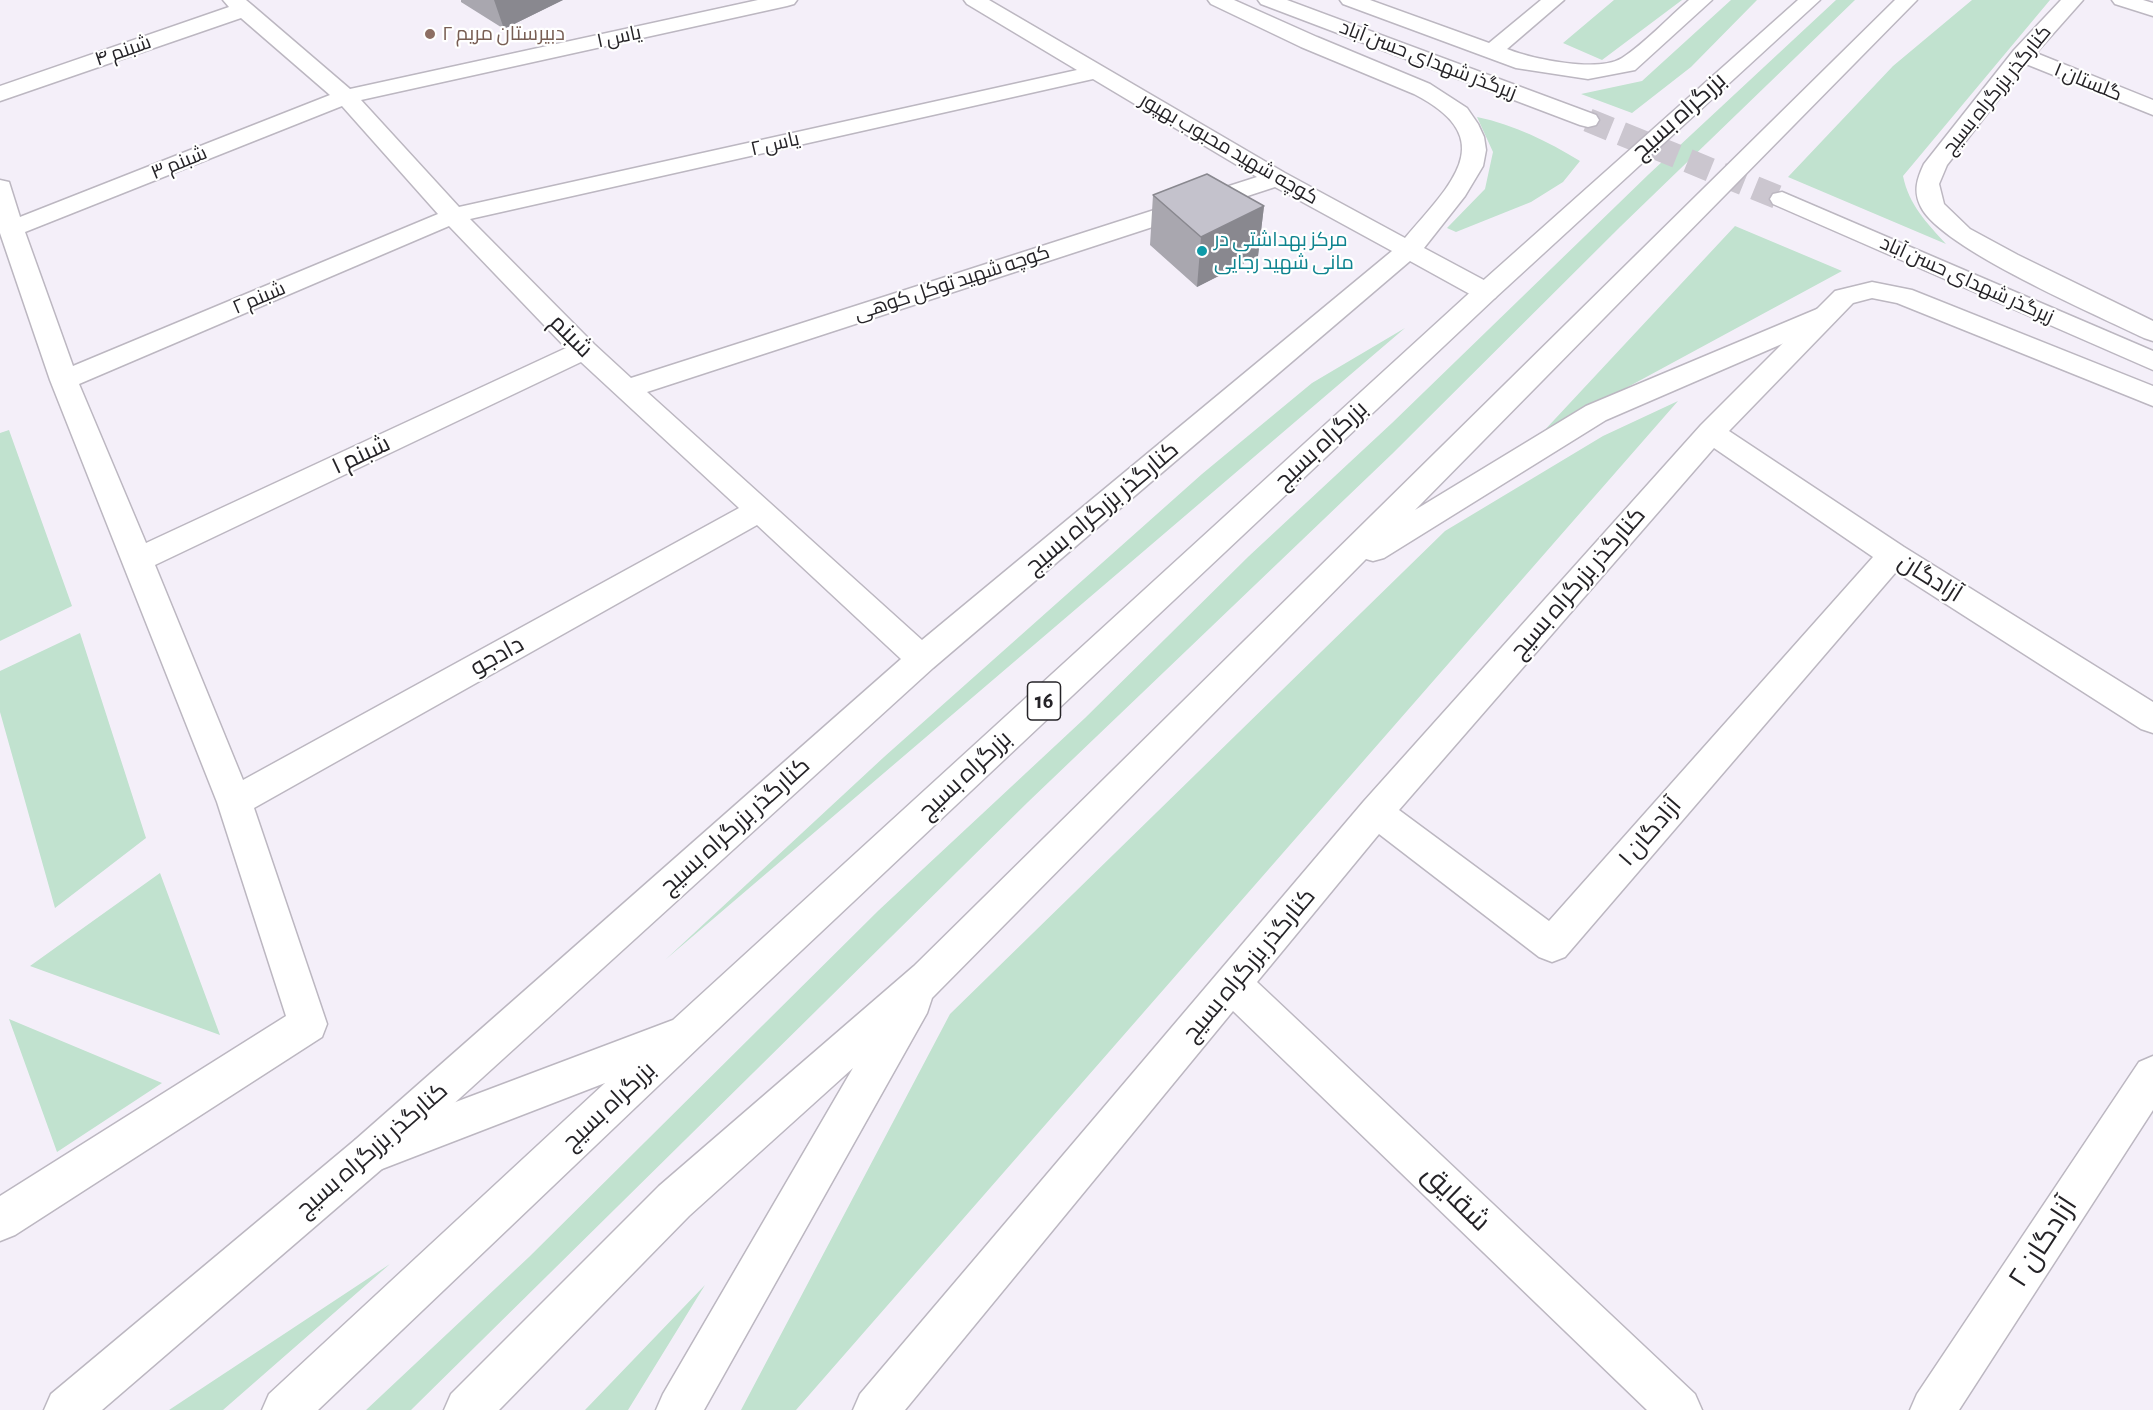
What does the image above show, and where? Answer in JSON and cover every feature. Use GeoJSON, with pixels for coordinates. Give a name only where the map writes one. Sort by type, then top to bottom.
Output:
{"type":"FeatureCollection","features":[{"type":"Feature","properties":{"kind":"main road","name":"یاس ۱"},"geometry":{"type":"LineString","coordinates":[[346,97],[787,0]]}},
{"type":"Feature","properties":{"kind":"main road","name":"کوچه شهید محبوب بهپور"},"geometry":{"type":"LineString","coordinates":[[974,0],[1277,178],[1486,292]]}},
{"type":"Feature","properties":{"kind":"main road","name":"کنارگذر بزرگراه بسیج"},"geometry":{"type":"LineString","coordinates":[[67,1410],[369,1154],[922,659],[1408,250],[1457,190],[1474,159],[1473,136],[1467,122],[1455,109],[1425,90],[1266,24],[1218,0]]}},
{"type":"Feature","properties":{"kind":"main road","name":"زیرگذر شهدای حسن آباد"},"geometry":{"type":"LineString","coordinates":[[1268,0],[1588,120]]}},
{"type":"Feature","properties":{"kind":"main road"},"geometry":{"type":"LineString","coordinates":[[1350,0],[1524,63],[1588,72],[1627,65],[1702,0]]}},
{"type":"Feature","properties":{"kind":"main road"},"geometry":{"type":"LineString","coordinates":[[1492,51],[1554,0]]}},
{"type":"Feature","properties":{"kind":"main road","name":"بزرگراه بسیج"},"geometry":{"type":"LineString","coordinates":[[285,1410],[687,1032],[1486,292],[1810,0]]}},
{"type":"Feature","properties":{"kind":"main road"},"geometry":{"type":"LineString","coordinates":[[467,1410],[674,1201],[927,978],[1907,0]]}},
{"type":"Feature","properties":{"kind":"main road","name":"کنارگذر بزرگراه بسیج"},"geometry":{"type":"LineString","coordinates":[[2073,0],[2022,56],[1936,164],[1927,184],[1932,206],[1960,234],[2009,261],[2153,332]]}},
{"type":"Feature","properties":{"kind":"main road"},"geometry":{"type":"LineString","coordinates":[[2122,0],[2153,10]]}},
{"type":"Feature","properties":{"kind":"main road","name":"شبنم"},"geometry":{"type":"LineString","coordinates":[[239,5],[346,97],[453,216],[584,350],[922,659]]}},
{"type":"Feature","properties":{"kind":"main road","name":"شبنم ۴"},"geometry":{"type":"LineString","coordinates":[[0,94],[239,5]]}},
{"type":"Feature","properties":{"kind":"main road","name":"گلستان ۱"},"geometry":{"type":"LineString","coordinates":[[2022,56],[2153,108]]}},
{"type":"Feature","properties":{"kind":"main road","name":"یاس ۲"},"geometry":{"type":"LineString","coordinates":[[453,216],[1097,72]]}},
{"type":"Feature","properties":{"kind":"main road","name":"شبنم ۳"},"geometry":{"type":"LineString","coordinates":[[11,229],[346,97]]}},
{"type":"Feature","properties":{"kind":"main road","name":"کوچه شهید توکل کوهی"},"geometry":{"type":"LineString","coordinates":[[627,389],[1277,178]]}},
{"type":"Feature","properties":{"kind":"main road"},"geometry":{"type":"LineString","coordinates":[[0,187],[11,229],[64,380],[234,802],[308,1024],[0,1220]]}},
{"type":"Feature","properties":{"kind":"main road","name":"زیرگذر شهدای حسن آباد"},"geometry":{"type":"LineString","coordinates":[[1782,199],[2153,361]]}},
{"type":"Feature","properties":{"kind":"main road","name":"شبنم ۲"},"geometry":{"type":"LineString","coordinates":[[64,380],[453,216]]}},
{"type":"Feature","properties":{"kind":"main road"},"geometry":{"type":"LineString","coordinates":[[1326,579],[1596,413],[1826,315],[1844,297],[1872,290],[1903,296],[2153,397]]}},
{"type":"Feature","properties":{"kind":"main road","name":"کنارگذر بزرگراه بسیج"},"geometry":{"type":"LineString","coordinates":[[876,1410],[1376,812],[1711,432],[1826,315]]}},
{"type":"Feature","properties":{"kind":"main road","name":"شبنم ۱"},"geometry":{"type":"LineString","coordinates":[[138,560],[584,350]]}},
{"type":"Feature","properties":{"kind":"main road","name":"آزادگان"},"geometry":{"type":"LineString","coordinates":[[1711,432],[1893,555],[2153,719]]}},
{"type":"Feature","properties":{"kind":"main road","name":"دادجو"},"geometry":{"type":"LineString","coordinates":[[234,802],[759,510]]}},
{"type":"Feature","properties":{"kind":"main road","name":"آزادگان ۱"},"geometry":{"type":"LineString","coordinates":[[1376,812],[1552,945],[1893,555]]}},
{"type":"Feature","properties":{"kind":"main road"},"geometry":{"type":"LineString","coordinates":[[679,1410],[927,978]]}},
{"type":"Feature","properties":{"kind":"main road","name":"شقایق"},"geometry":{"type":"LineString","coordinates":[[1233,985],[1679,1410]]}},
{"type":"Feature","properties":{"kind":"main road"},"geometry":{"type":"LineString","coordinates":[[369,1154],[687,1032]]}},
{"type":"Feature","properties":{"kind":"main road","name":"آزادگان ۲"},"geometry":{"type":"LineString","coordinates":[[1933,1410],[2153,1075]]}},
{"type":"Feature","properties":{"kind":"green space"},"geometry":{"type":"Polygon","coordinates":[[[1614,0],[1682,0],[1602,60],[1563,43],[1614,0]]]}},
{"type":"Feature","properties":{"kind":"green space"},"geometry":{"type":"Polygon","coordinates":[[[1731,0],[1757,0],[1691,67],[1632,113],[1581,94],[1642,81],[1731,0]]]}},
{"type":"Feature","properties":{"kind":"green space"},"geometry":{"type":"Polygon","coordinates":[[[1836,0],[1855,0],[1621,226],[1392,454],[1028,802],[411,1410],[366,1410],[529,1257],[879,910],[1085,718],[1249,556],[1392,423],[1649,174],[1836,0]]]}},
{"type":"Feature","properties":{"kind":"green space"},"geometry":{"type":"Polygon","coordinates":[[[1972,0],[2050,0],[1903,176],[1914,205],[1946,244],[1788,177],[1893,66],[1972,0]]]}},
{"type":"Feature","properties":{"kind":"green space"},"geometry":{"type":"Polygon","coordinates":[[[1477,117],[1530,134],[1580,161],[1563,182],[1531,202],[1456,232],[1447,228],[1485,189],[1493,152],[1477,117]]]}},
{"type":"Feature","properties":{"kind":"green space"},"geometry":{"type":"Polygon","coordinates":[[[1735,226],[1842,271],[1541,434],[1735,226]]]}},
{"type":"Feature","properties":{"kind":"green space"},"geometry":{"type":"Polygon","coordinates":[[[1405,328],[665,960],[884,757],[1202,474],[1312,383],[1405,328]]]}},
{"type":"Feature","properties":{"kind":"green space"},"geometry":{"type":"Polygon","coordinates":[[[1678,401],[796,1410],[741,1410],[950,1014],[1445,531],[1603,436],[1678,401]]]}},
{"type":"Feature","properties":{"kind":"green space"},"geometry":{"type":"Polygon","coordinates":[[[9,430],[72,606],[0,641],[0,433],[9,430]]]}},
{"type":"Feature","properties":{"kind":"green space"},"geometry":{"type":"Polygon","coordinates":[[[80,633],[146,838],[55,908],[0,712],[0,671],[80,633]]]}},
{"type":"Feature","properties":{"kind":"green space"},"geometry":{"type":"Polygon","coordinates":[[[160,873],[220,1035],[30,966],[160,873]]]}},
{"type":"Feature","properties":{"kind":"green space"},"geometry":{"type":"Polygon","coordinates":[[[9,1019],[162,1083],[57,1152],[9,1019]]]}},
{"type":"Feature","properties":{"kind":"green space"},"geometry":{"type":"Polygon","coordinates":[[[390,1264],[223,1410],[169,1410],[390,1264]]]}},
{"type":"Feature","properties":{"kind":"green space"},"geometry":{"type":"Polygon","coordinates":[[[705,1285],[628,1410],[585,1410],[705,1285]]]}},
{"type":"Feature","properties":{"kind":"building"},"geometry":{"type":"Polygon","coordinates":[[[1207,174],[1264,206],[1201,237],[1153,195],[1207,174]]]}},
{"type":"Feature","properties":{"kind":"tunnel"},"geometry":{"type":"LineString","coordinates":[[1588,120],[1782,199]]}},
{"type":"Feature","properties":{"kind":"place","name":"دبیرستان مریم ۲"},"geometry":{"type":"Point","coordinates":[430,34]}},
{"type":"Feature","properties":{"kind":"place","name":"مرکز بهداشتی در مانی شهید رجایی"},"geometry":{"type":"Point","coordinates":[1202,251]}}]}
